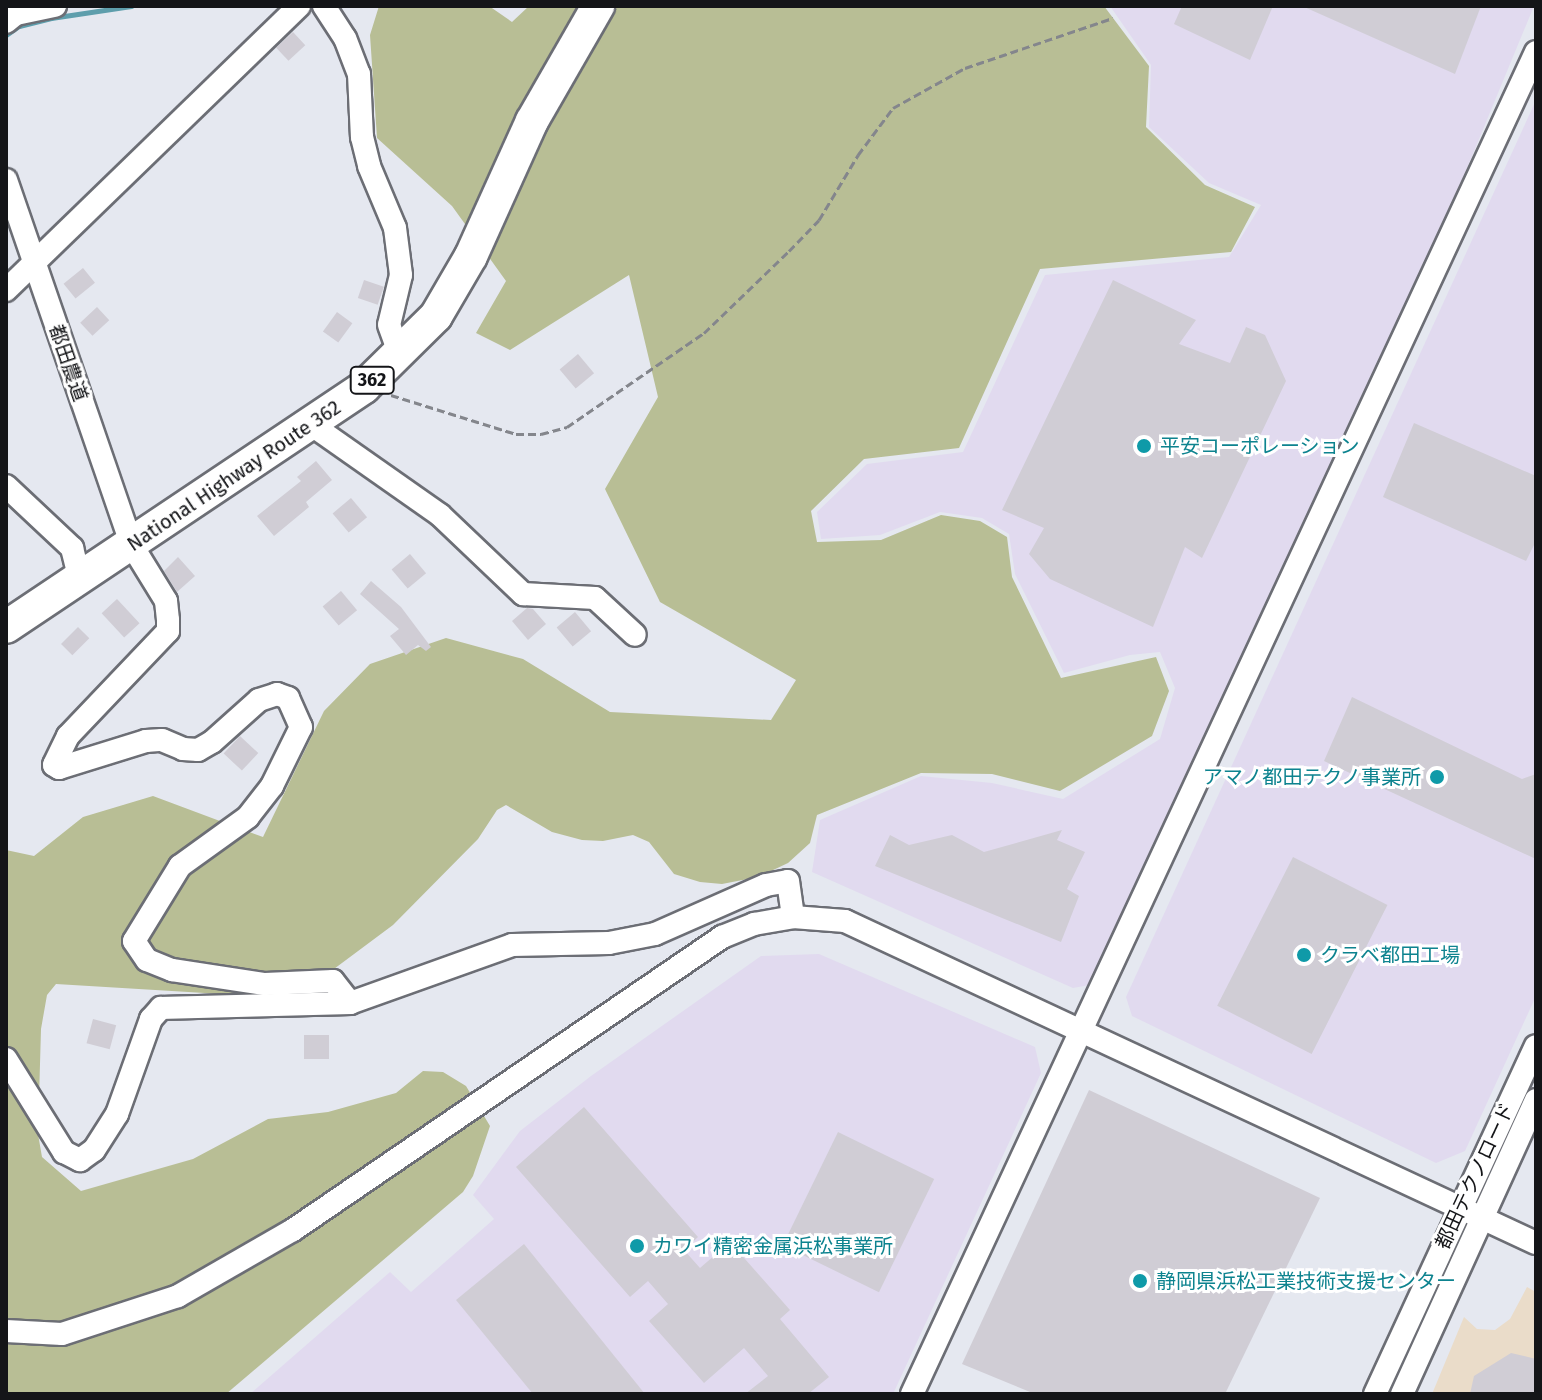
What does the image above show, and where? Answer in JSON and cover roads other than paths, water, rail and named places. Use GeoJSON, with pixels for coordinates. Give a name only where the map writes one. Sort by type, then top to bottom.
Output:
{"type":"FeatureCollection","features":[{"type":"Feature","properties":{"kind":"highway","name":"National Highway Route 362"},"geometry":{"type":"LineString","coordinates":[[6,627],[312,425],[364,387],[436,316],[471,256],[532,121],[598,6]]}},
{"type":"Feature","properties":{"kind":"street"},"geometry":{"type":"LineString","coordinates":[[6,22],[16,14],[55,6]]}},
{"type":"Feature","properties":{"kind":"street"},"geometry":{"type":"LineString","coordinates":[[6,290],[299,6]]}},
{"type":"Feature","properties":{"kind":"street"},"geometry":{"type":"LineString","coordinates":[[324,6],[345,38],[359,74],[362,137],[369,166],[395,228],[401,275],[389,325],[399,353]]}},
{"type":"Feature","properties":{"kind":"street"},"geometry":{"type":"LineString","coordinates":[[912,1394],[1536,52]]}},
{"type":"Feature","properties":{"kind":"street","name":"都田農道"},"geometry":{"type":"LineString","coordinates":[[6,180],[131,544],[166,601],[168,631],[68,736],[54,765],[59,768],[146,741],[162,740],[183,749],[198,750],[212,742],[259,700],[277,694],[288,698],[301,727],[260,804],[174,875],[134,941],[147,960],[183,972],[265,984],[333,981],[350,1003]]}},
{"type":"Feature","properties":{"kind":"street"},"geometry":{"type":"LineString","coordinates":[[312,425],[440,515],[523,594],[595,598],[635,635]]}},
{"type":"Feature","properties":{"kind":"street"},"geometry":{"type":"LineString","coordinates":[[6,486],[72,548],[80,581]]}},
{"type":"Feature","properties":{"kind":"street"},"geometry":{"type":"LineString","coordinates":[[6,1059],[64,1152],[80,1160],[94,1150],[117,1114],[151,1019],[161,1008],[350,1003],[512,945],[609,943],[655,934],[766,885],[788,881],[793,917]]}},
{"type":"Feature","properties":{"kind":"street"},"geometry":{"type":"LineString","coordinates":[[6,1331],[62,1334],[178,1296],[293,1230],[722,937],[754,924],[793,917],[845,921],[1081,1028],[1536,1243]]}},
{"type":"Feature","properties":{"kind":"street","name":"都田テクノロード"},"geometry":{"type":"LineString","coordinates":[[1375,1394],[1536,1046]]}},
{"type":"Feature","properties":{"kind":"street","name":"都田テクノロード"},"geometry":{"type":"LineString","coordinates":[[1402,1394],[1536,1100]]}},
{"type":"Feature","properties":{"kind":"waterway"},"geometry":{"type":"LineString","coordinates":[[6,35],[19,26],[51,18],[131,6]]}},
{"type":"Feature","properties":{"kind":"place","name":"平安コーポレーション"},"geometry":{"type":"Point","coordinates":[1144,446]}},
{"type":"Feature","properties":{"kind":"place","name":"アマノ都田テクノ事業所"},"geometry":{"type":"Point","coordinates":[1437,777]}},
{"type":"Feature","properties":{"kind":"place","name":"クラベ都田工場"},"geometry":{"type":"Point","coordinates":[1304,955]}},
{"type":"Feature","properties":{"kind":"place","name":"カワイ精密金属浜松事業所"},"geometry":{"type":"Point","coordinates":[637,1246]}},
{"type":"Feature","properties":{"kind":"place","name":"静岡県浜松工業技術支援センター"},"geometry":{"type":"Point","coordinates":[1140,1281]}}]}
